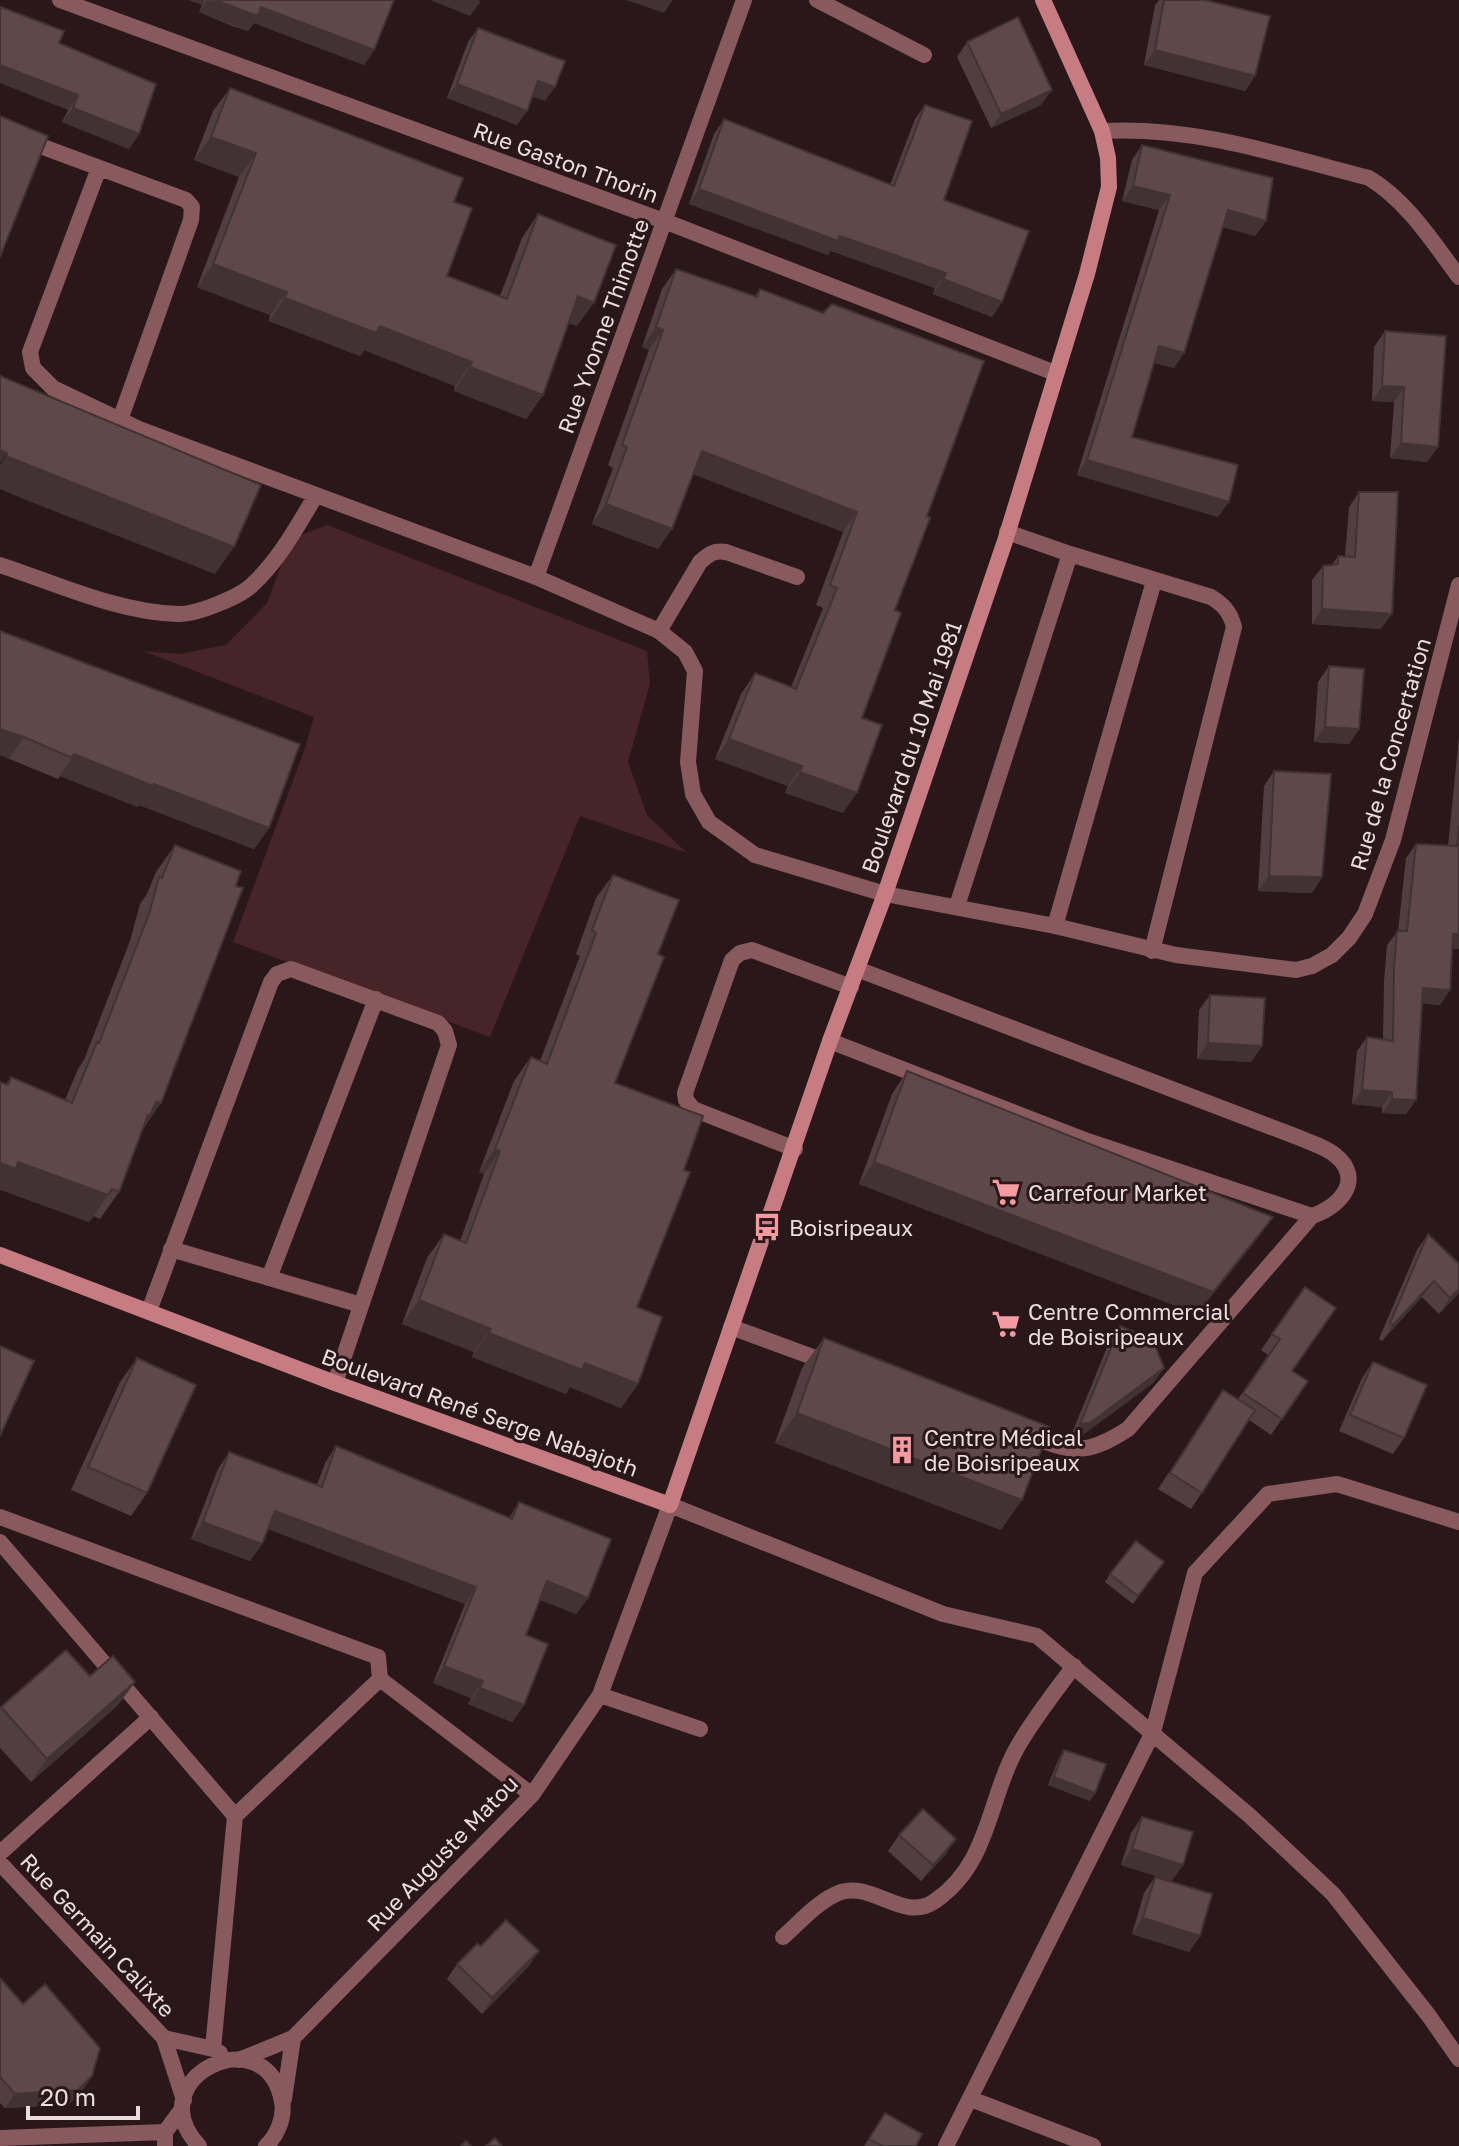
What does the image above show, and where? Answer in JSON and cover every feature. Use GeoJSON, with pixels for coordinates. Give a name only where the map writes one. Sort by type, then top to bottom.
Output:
{"type":"FeatureCollection","features":[{"type":"Feature","properties":{"kind":"street","name":"Rue Gaston Thorin"},"geometry":{"type":"LineString","coordinates":[[60,0],[664,221],[1055,373]]}},
{"type":"Feature","properties":{"kind":"street","name":"Rue Yvonne Thimotte"},"geometry":{"type":"LineString","coordinates":[[536,577],[744,0]]}},
{"type":"Feature","properties":{"kind":"street"},"geometry":{"type":"LineString","coordinates":[[817,0],[924,55]]}},
{"type":"Feature","properties":{"kind":"street","name":"Boulevard du 10 Mai 1981"},"geometry":{"type":"LineString","coordinates":[[670,1505],[830,1041],[885,894],[1007,532],[1087,274],[1109,187],[1108,158],[1102,131],[1043,0]]}},
{"type":"Feature","properties":{"kind":"street"},"geometry":{"type":"LineString","coordinates":[[1102,131],[1142,129],[1198,135],[1369,178],[1389,190],[1415,218],[1459,277]]}},
{"type":"Feature","properties":{"kind":"street"},"geometry":{"type":"LineString","coordinates":[[0,131],[186,200],[192,207],[191,220],[120,420]]}},
{"type":"Feature","properties":{"kind":"street","name":"Rue de la Concertation"},"geometry":{"type":"LineString","coordinates":[[99,168],[30,352],[33,368],[53,388],[120,420],[536,577],[659,631],[685,652],[695,671],[696,690],[688,762],[693,794],[709,822],[755,855],[885,894],[1055,926],[1152,951],[1296,970],[1312,966],[1332,955],[1349,938],[1365,914],[1393,840],[1459,585]]}},
{"type":"Feature","properties":{"kind":"street"},"geometry":{"type":"LineString","coordinates":[[0,565],[129,607],[181,615],[250,588],[277,558],[316,495]]}},
{"type":"Feature","properties":{"kind":"street"},"geometry":{"type":"LineString","coordinates":[[1007,532],[1211,597],[1230,614],[1234,627],[1152,951]]}},
{"type":"Feature","properties":{"kind":"street"},"geometry":{"type":"LineString","coordinates":[[659,631],[700,562],[708,554],[717,551],[797,577]]}},
{"type":"Feature","properties":{"kind":"street"},"geometry":{"type":"LineString","coordinates":[[957,906],[1070,554]]}},
{"type":"Feature","properties":{"kind":"street"},"geometry":{"type":"LineString","coordinates":[[1055,926],[1154,581]]}},
{"type":"Feature","properties":{"kind":"street"},"geometry":{"type":"LineString","coordinates":[[795,1149],[693,1109],[685,1093],[732,960],[740,953],[752,950],[851,987]]}},
{"type":"Feature","properties":{"kind":"street"},"geometry":{"type":"LineString","coordinates":[[149,1311],[271,982],[277,974],[291,969],[376,999],[438,1023],[445,1031],[449,1045],[335,1383]]}},
{"type":"Feature","properties":{"kind":"street"},"geometry":{"type":"LineString","coordinates":[[857,969],[1300,1138],[1336,1155],[1348,1173],[1350,1182],[1340,1200],[1327,1211],[1312,1216],[1128,1429],[1106,1443],[1086,1449],[1066,1449],[1008,1428]]}},
{"type":"Feature","properties":{"kind":"street"},"geometry":{"type":"LineString","coordinates":[[269,1278],[376,999]]}},
{"type":"Feature","properties":{"kind":"street"},"geometry":{"type":"LineString","coordinates":[[830,1041],[1082,1139],[1312,1216]]}},
{"type":"Feature","properties":{"kind":"street"},"geometry":{"type":"LineString","coordinates":[[171,1249],[361,1305]]}},
{"type":"Feature","properties":{"kind":"street","name":"Boulevard René Serge Nabajoth"},"geometry":{"type":"LineString","coordinates":[[0,1255],[335,1383],[670,1505],[943,1614],[1037,1636],[1250,1816],[1333,1894],[1459,2059]]}},
{"type":"Feature","properties":{"kind":"street"},"geometry":{"type":"LineString","coordinates":[[731,1327],[848,1370]]}},
{"type":"Feature","properties":{"kind":"street"},"geometry":{"type":"LineString","coordinates":[[946,2146],[1153,1732],[1195,1573],[1268,1494],[1337,1484],[1459,1522]]}},
{"type":"Feature","properties":{"kind":"street","name":"Rue Auguste Matou"},"geometry":{"type":"LineString","coordinates":[[183,2104],[195,2075],[210,2064],[293,2038],[532,1795],[600,1695],[670,1505]]}},
{"type":"Feature","properties":{"kind":"street"},"geometry":{"type":"LineString","coordinates":[[0,1517],[378,1657],[380,1679],[532,1795]]}},
{"type":"Feature","properties":{"kind":"street"},"geometry":{"type":"LineString","coordinates":[[0,1542],[235,1816]]}},
{"type":"Feature","properties":{"kind":"street"},"geometry":{"type":"LineString","coordinates":[[783,1937],[826,1899],[845,1891],[875,1895],[907,1909],[933,1903],[966,1873],[1016,1748],[1074,1666]]}},
{"type":"Feature","properties":{"kind":"street"},"geometry":{"type":"LineString","coordinates":[[213,2049],[235,1816],[380,1679]]}},
{"type":"Feature","properties":{"kind":"street"},"geometry":{"type":"LineString","coordinates":[[600,1695],[700,1729]]}},
{"type":"Feature","properties":{"kind":"street"},"geometry":{"type":"LineString","coordinates":[[0,1853],[151,1717]]}},
{"type":"Feature","properties":{"kind":"street","name":"Rue Germain Calixte"},"geometry":{"type":"LineString","coordinates":[[0,1863],[164,2038],[183,2104],[186,2129],[199,2146]]}},
{"type":"Feature","properties":{"kind":"street","name":"Rue Germain Calixte"},"geometry":{"type":"LineString","coordinates":[[164,2038],[213,2049],[265,2070],[277,2085],[283,2104]]}},
{"type":"Feature","properties":{"kind":"street"},"geometry":{"type":"LineString","coordinates":[[266,2146],[280,2125],[293,2038]]}},
{"type":"Feature","properties":{"kind":"street"},"geometry":{"type":"LineString","coordinates":[[971,2099],[1093,2146]]}},
{"type":"Feature","properties":{"kind":"street"},"geometry":{"type":"LineString","coordinates":[[0,2138],[165,2139],[183,2104]]}},
{"type":"Feature","properties":{"kind":"shaded area"},"geometry":{"type":"Polygon","coordinates":[[[327,525],[647,651],[650,684],[628,762],[647,815],[687,853],[580,816],[490,1037],[233,942],[314,717],[143,651],[179,654],[226,645],[267,603],[291,539],[327,525]]]}},
{"type":"Feature","properties":{"kind":"building"},"geometry":{"type":"Polygon","coordinates":[[[215,0],[394,0],[374,50],[261,7],[258,16],[215,0]]]}},
{"type":"Feature","properties":{"kind":"building"},"geometry":{"type":"Polygon","coordinates":[[[1164,0],[1205,0],[1270,16],[1255,76],[1155,50],[1164,0]]]}},
{"type":"Feature","properties":{"kind":"building"},"geometry":{"type":"Polygon","coordinates":[[[1,7],[64,31],[59,43],[156,84],[139,134],[73,108],[78,95],[0,65],[1,7]]]}},
{"type":"Feature","properties":{"kind":"building"},"geometry":{"type":"Polygon","coordinates":[[[1018,17],[1052,90],[1001,114],[967,42],[1018,17]]]}},
{"type":"Feature","properties":{"kind":"building"},"geometry":{"type":"Polygon","coordinates":[[[478,28],[565,61],[555,87],[538,81],[527,111],[457,84],[478,28]]]}},
{"type":"Feature","properties":{"kind":"building"},"geometry":{"type":"Polygon","coordinates":[[[230,88],[463,178],[454,202],[472,208],[447,276],[507,299],[538,214],[616,245],[594,303],[578,296],[543,395],[470,367],[472,362],[380,326],[376,333],[285,298],[287,292],[213,264],[256,153],[211,137],[230,88]]]}},
{"type":"Feature","properties":{"kind":"building"},"geometry":{"type":"Polygon","coordinates":[[[925,105],[972,121],[944,200],[1029,231],[1002,302],[943,279],[946,273],[840,236],[838,241],[699,189],[724,119],[894,186],[925,105]]]}},
{"type":"Feature","properties":{"kind":"building"},"geometry":{"type":"Polygon","coordinates":[[[0,116],[48,136],[0,257],[0,116]]]}},
{"type":"Feature","properties":{"kind":"building"},"geometry":{"type":"Polygon","coordinates":[[[1142,145],[1273,178],[1266,221],[1228,210],[1184,353],[1159,346],[1132,437],[1238,465],[1229,502],[1087,460],[1170,195],[1133,186],[1142,145]]]}},
{"type":"Feature","properties":{"kind":"building"},"geometry":{"type":"Polygon","coordinates":[[[676,269],[757,297],[760,289],[823,313],[832,304],[984,361],[927,516],[930,518],[895,610],[901,613],[862,718],[882,725],[857,793],[800,772],[802,766],[729,739],[755,673],[796,689],[837,588],[830,585],[857,512],[702,451],[672,529],[606,504],[627,447],[622,445],[663,330],[656,327],[676,269]]]}},
{"type":"Feature","properties":{"kind":"building"},"geometry":{"type":"Polygon","coordinates":[[[1385,331],[1446,336],[1438,447],[1401,443],[1404,387],[1382,386],[1385,331]]]}},
{"type":"Feature","properties":{"kind":"building"},"geometry":{"type":"Polygon","coordinates":[[[0,376],[261,485],[234,547],[6,456],[7,453],[0,450],[0,376]]]}},
{"type":"Feature","properties":{"kind":"building"},"geometry":{"type":"Polygon","coordinates":[[[1359,492],[1398,492],[1392,614],[1322,609],[1323,566],[1338,564],[1338,556],[1355,557],[1359,492]]]}},
{"type":"Feature","properties":{"kind":"building"},"geometry":{"type":"Polygon","coordinates":[[[0,631],[300,744],[269,828],[0,729],[0,631]]]}},
{"type":"Feature","properties":{"kind":"building"},"geometry":{"type":"Polygon","coordinates":[[[1329,666],[1364,669],[1359,729],[1325,727],[1329,666]]]}},
{"type":"Feature","properties":{"kind":"building"},"geometry":{"type":"Polygon","coordinates":[[[1274,771],[1331,774],[1322,877],[1269,876],[1274,771]]]}},
{"type":"Feature","properties":{"kind":"building"},"geometry":{"type":"Polygon","coordinates":[[[1459,826],[1459,934],[1453,934],[1450,990],[1423,988],[1416,1100],[1392,1099],[1392,1092],[1362,1090],[1367,1037],[1393,1041],[1397,931],[1407,931],[1416,844],[1457,846],[1459,826]]]}},
{"type":"Feature","properties":{"kind":"building"},"geometry":{"type":"Polygon","coordinates":[[[175,845],[241,871],[236,886],[243,888],[161,1103],[156,1102],[148,1115],[119,1192],[112,1189],[108,1195],[18,1162],[16,1169],[0,1163],[0,1082],[8,1085],[11,1077],[72,1103],[149,914],[159,877],[162,878],[175,845]]]}},
{"type":"Feature","properties":{"kind":"building"},"geometry":{"type":"Polygon","coordinates":[[[613,875],[679,900],[658,954],[664,957],[615,1083],[703,1116],[684,1170],[690,1172],[637,1307],[662,1317],[638,1384],[585,1363],[582,1370],[489,1333],[491,1329],[419,1300],[444,1234],[466,1243],[500,1151],[495,1149],[531,1057],[547,1064],[596,933],[592,930],[613,875]]]}},
{"type":"Feature","properties":{"kind":"building"},"geometry":{"type":"Polygon","coordinates":[[[1210,995],[1265,998],[1262,1046],[1208,1043],[1210,995]]]}},
{"type":"Feature","properties":{"kind":"building"},"geometry":{"type":"Polygon","coordinates":[[[907,1071],[1273,1217],[1213,1292],[874,1162],[907,1071]]]}},
{"type":"Feature","properties":{"kind":"building"},"geometry":{"type":"Polygon","coordinates":[[[1428,1234],[1459,1264],[1459,1289],[1450,1298],[1434,1281],[1393,1325],[1390,1323],[1428,1234]]]}},
{"type":"Feature","properties":{"kind":"building"},"geometry":{"type":"Polygon","coordinates":[[[1305,1287],[1336,1308],[1292,1371],[1308,1381],[1282,1419],[1243,1393],[1280,1339],[1272,1334],[1305,1287]]]}},
{"type":"Feature","properties":{"kind":"building"},"geometry":{"type":"Polygon","coordinates":[[[1120,1326],[1153,1340],[1164,1368],[1090,1423],[1080,1424],[1120,1326]]]}},
{"type":"Feature","properties":{"kind":"building"},"geometry":{"type":"Polygon","coordinates":[[[824,1338],[1050,1427],[1022,1500],[797,1413],[824,1338]]]}},
{"type":"Feature","properties":{"kind":"building"},"geometry":{"type":"Polygon","coordinates":[[[0,1346],[34,1361],[0,1436],[0,1346]]]}},
{"type":"Feature","properties":{"kind":"building"},"geometry":{"type":"Polygon","coordinates":[[[137,1358],[196,1385],[147,1493],[88,1467],[137,1358]]]}},
{"type":"Feature","properties":{"kind":"building"},"geometry":{"type":"Polygon","coordinates":[[[1373,1362],[1427,1385],[1404,1438],[1350,1415],[1373,1362]]]}},
{"type":"Feature","properties":{"kind":"building"},"geometry":{"type":"Polygon","coordinates":[[[1223,1390],[1255,1410],[1202,1493],[1170,1473],[1223,1390]]]}},
{"type":"Feature","properties":{"kind":"building"},"geometry":{"type":"Polygon","coordinates":[[[336,1446],[512,1519],[519,1502],[611,1539],[588,1598],[547,1581],[526,1635],[548,1644],[524,1705],[480,1688],[483,1681],[444,1666],[476,1587],[275,1511],[262,1544],[203,1522],[229,1452],[322,1487],[336,1446]]]}},
{"type":"Feature","properties":{"kind":"building"},"geometry":{"type":"Polygon","coordinates":[[[1136,1541],[1164,1562],[1138,1596],[1110,1574],[1136,1541]]]}},
{"type":"Feature","properties":{"kind":"building"},"geometry":{"type":"Polygon","coordinates":[[[66,1650],[90,1676],[113,1656],[135,1682],[47,1759],[1,1707],[66,1650]]]}},
{"type":"Feature","properties":{"kind":"building"},"geometry":{"type":"Polygon","coordinates":[[[1064,1750],[1106,1764],[1095,1793],[1054,1777],[1064,1750]]]}},
{"type":"Feature","properties":{"kind":"building"},"geometry":{"type":"Polygon","coordinates":[[[923,1809],[956,1839],[933,1865],[899,1835],[923,1809]]]}},
{"type":"Feature","properties":{"kind":"building"},"geometry":{"type":"Polygon","coordinates":[[[1142,1817],[1193,1832],[1183,1865],[1132,1849],[1142,1817]]]}},
{"type":"Feature","properties":{"kind":"building"},"geometry":{"type":"Polygon","coordinates":[[[1155,1877],[1212,1894],[1200,1936],[1143,1918],[1155,1877]]]}},
{"type":"Feature","properties":{"kind":"building"},"geometry":{"type":"Polygon","coordinates":[[[506,1920],[539,1951],[492,1998],[457,1964],[477,1944],[481,1946],[506,1920]]]}},
{"type":"Feature","properties":{"kind":"building"},"geometry":{"type":"Polygon","coordinates":[[[0,1978],[23,2004],[45,1984],[100,2048],[92,2076],[78,2090],[15,2094],[0,2077],[0,1978]]]}},
{"type":"Feature","properties":{"kind":"building"},"geometry":{"type":"Polygon","coordinates":[[[885,2113],[922,2134],[916,2146],[882,2146],[869,2139],[885,2113]]]}},
{"type":"Feature","properties":{"kind":"building"},"geometry":{"type":"Polygon","coordinates":[[[495,2138],[502,2146],[486,2146],[495,2138]]]}},
{"type":"Feature","properties":{"kind":"place","name":"Carrefour Market"},"geometry":{"type":"Point","coordinates":[1006,1192]}},
{"type":"Feature","properties":{"kind":"place","name":"Boisripeaux"},"geometry":{"type":"Point","coordinates":[767,1227]}},
{"type":"Feature","properties":{"kind":"place","name":"Centre Commercial de Boisripeaux"},"geometry":{"type":"Point","coordinates":[1006,1324]}},
{"type":"Feature","properties":{"kind":"place","name":"Centre Médical de Boisripeaux"},"geometry":{"type":"Point","coordinates":[902,1450]}}]}
